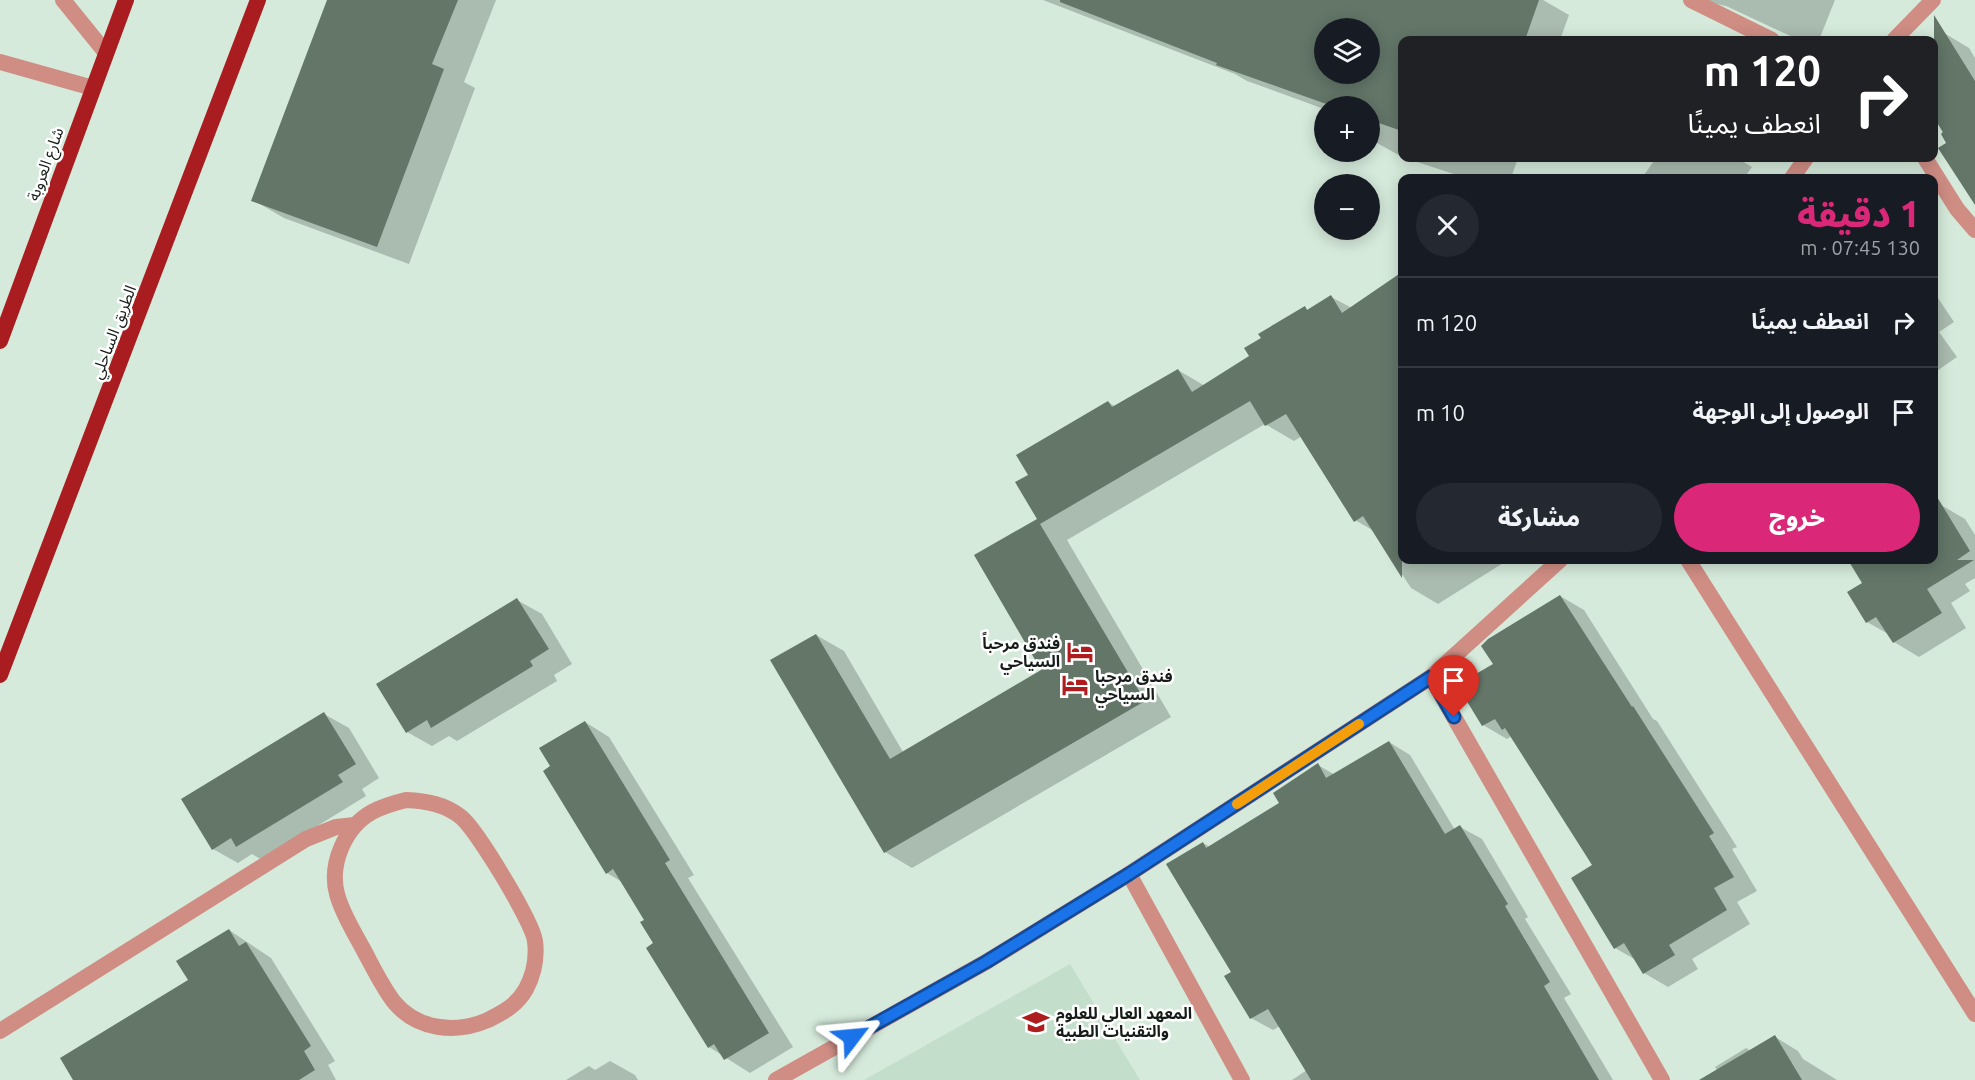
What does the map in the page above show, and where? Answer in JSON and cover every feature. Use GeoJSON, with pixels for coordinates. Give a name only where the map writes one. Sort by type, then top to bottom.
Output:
{"type":"FeatureCollection","features":[{"type":"Feature","properties":{"kind":"highway","name":"شارع العروبة"},"geometry":{"type":"LineString","coordinates":[[0,341],[126,0]]}},
{"type":"Feature","properties":{"kind":"highway","name":"الطريق الساحلي"},"geometry":{"type":"LineString","coordinates":[[0,675],[258,0]]}},
{"type":"Feature","properties":{"kind":"street"},"geometry":{"type":"LineString","coordinates":[[63,0],[106,53]]}},
{"type":"Feature","properties":{"kind":"street"},"geometry":{"type":"LineString","coordinates":[[1691,0],[1764,36]]}},
{"type":"Feature","properties":{"kind":"street"},"geometry":{"type":"LineString","coordinates":[[1898,36],[1933,0]]}},
{"type":"Feature","properties":{"kind":"street"},"geometry":{"type":"LineString","coordinates":[[0,62],[93,88]]}},
{"type":"Feature","properties":{"kind":"street"},"geometry":{"type":"LineString","coordinates":[[1938,179],[1957,209],[1975,230]]}},
{"type":"Feature","properties":{"kind":"street"},"geometry":{"type":"LineString","coordinates":[[776,1080],[986,962],[1129,874],[1431,677],[1556,564]]}},
{"type":"Feature","properties":{"kind":"street"},"geometry":{"type":"LineString","coordinates":[[1691,564],[1975,1014]]}},
{"type":"Feature","properties":{"kind":"street"},"geometry":{"type":"LineString","coordinates":[[1431,677],[1662,1080]]}},
{"type":"Feature","properties":{"kind":"street"},"geometry":{"type":"LineString","coordinates":[[0,1031],[306,839],[336,827],[355,825],[370,813],[387,804],[406,801],[425,801],[444,807],[461,817],[474,831],[528,921],[535,939],[536,959],[531,978],[516,1003],[505,1012],[478,1024],[459,1029],[440,1028],[421,1023],[407,1015],[395,1004],[342,909],[336,891],[335,874],[338,856],[355,825]]}},
{"type":"Feature","properties":{"kind":"street"},"geometry":{"type":"LineString","coordinates":[[1129,874],[1242,1080]]}},
{"type":"Feature","properties":{"kind":"shaded area","name":"المعهد العالي للعلوم والتقنيات الطبية"},"geometry":{"type":"Polygon","coordinates":[[[1070,964],[1140,1080],[864,1080],[1070,964]]]}},
{"type":"Feature","properties":{"kind":"building"},"geometry":{"type":"Polygon","coordinates":[[[327,0],[458,0],[432,64],[444,69],[377,247],[251,201],[327,0]]]}},
{"type":"Feature","properties":{"kind":"building"},"geometry":{"type":"Polygon","coordinates":[[[1060,0],[1539,0],[1526,36],[1398,36],[1398,130],[1380,123],[1380,96],[1314,96],[1314,100],[1216,65],[1217,63],[1060,2],[1060,0]]]}},
{"type":"Feature","properties":{"kind":"building"},"geometry":{"type":"Polygon","coordinates":[[[1934,15],[1975,81],[1975,205],[1938,148],[1946,143],[1938,124],[1938,36],[1934,36],[1934,15]]]}},
{"type":"Feature","properties":{"kind":"building"},"geometry":{"type":"Polygon","coordinates":[[[1398,275],[1398,564],[1402,564],[1402,578],[1363,516],[1354,522],[1286,414],[1265,426],[1250,401],[1040,524],[1145,701],[884,853],[770,660],[816,634],[890,759],[1041,670],[974,555],[1037,519],[1015,482],[1028,475],[1016,455],[1108,401],[1112,407],[1178,369],[1192,392],[1249,356],[1244,348],[1261,338],[1258,334],[1305,306],[1307,310],[1331,295],[1342,313],[1398,275]]]}},
{"type":"Feature","properties":{"kind":"building"},"geometry":{"type":"Polygon","coordinates":[[[1938,499],[1970,551],[1957,560],[1974,560],[1927,589],[1942,613],[1893,643],[1876,617],[1866,623],[1847,592],[1862,583],[1850,564],[1938,564],[1938,499]]]}},
{"type":"Feature","properties":{"kind":"building"},"geometry":{"type":"Polygon","coordinates":[[[1560,595],[1714,833],[1709,836],[1734,877],[1714,888],[1727,910],[1669,945],[1675,955],[1643,974],[1624,943],[1614,949],[1571,878],[1592,865],[1505,728],[1502,730],[1495,719],[1482,726],[1457,685],[1493,664],[1481,646],[1488,639],[1560,595]]]}},
{"type":"Feature","properties":{"kind":"building"},"geometry":{"type":"Polygon","coordinates":[[[517,598],[549,649],[530,661],[533,666],[431,728],[427,720],[406,733],[376,684],[517,598]]]}},
{"type":"Feature","properties":{"kind":"building"},"geometry":{"type":"Polygon","coordinates":[[[324,712],[356,764],[338,775],[343,782],[236,847],[231,838],[212,850],[181,799],[324,712]]]}},
{"type":"Feature","properties":{"kind":"building"},"geometry":{"type":"Polygon","coordinates":[[[585,721],[670,860],[665,863],[769,1033],[724,1060],[714,1044],[708,1048],[646,948],[653,943],[640,922],[644,920],[613,869],[606,874],[543,771],[550,766],[539,748],[585,721]]]}},
{"type":"Feature","properties":{"kind":"building"},"geometry":{"type":"Polygon","coordinates":[[[1389,741],[1445,834],[1460,825],[1508,904],[1505,906],[1550,982],[1544,986],[1599,1080],[1311,1080],[1268,1009],[1250,1019],[1224,976],[1231,972],[1166,864],[1203,842],[1206,848],[1279,803],[1273,793],[1318,763],[1326,778],[1389,741]]]}},
{"type":"Feature","properties":{"kind":"building"},"geometry":{"type":"Polygon","coordinates":[[[229,929],[239,946],[246,942],[311,1046],[304,1051],[315,1070],[299,1080],[73,1080],[60,1058],[188,980],[176,961],[229,929]]]}},
{"type":"Feature","properties":{"kind":"building"},"geometry":{"type":"Polygon","coordinates":[[[1775,1035],[1802,1080],[1699,1080],[1775,1035]]]}},
{"type":"Feature","properties":{"kind":"slow traffic"},"geometry":{"type":"LineString","coordinates":[[1237,804],[1359,724]]}},
{"type":"Feature","properties":{"kind":"place","name":"فندق مرحباً السياحي"},"geometry":{"type":"Point","coordinates":[1080,652]}},
{"type":"Feature","properties":{"kind":"place","name":"فندق مرحبا السياحي"},"geometry":{"type":"Point","coordinates":[1075,685]}},
{"type":"Feature","properties":{"kind":"place","name":"المعهد العالي للعلوم والتقنيات الطبية"},"geometry":{"type":"Point","coordinates":[1036,1022]}},
{"type":"Feature","properties":{"kind":"route"},"geometry":{"type":"LineString","coordinates":[[852,1037],[986,962],[1129,874],[1431,677],[1454,717]]}}]}
